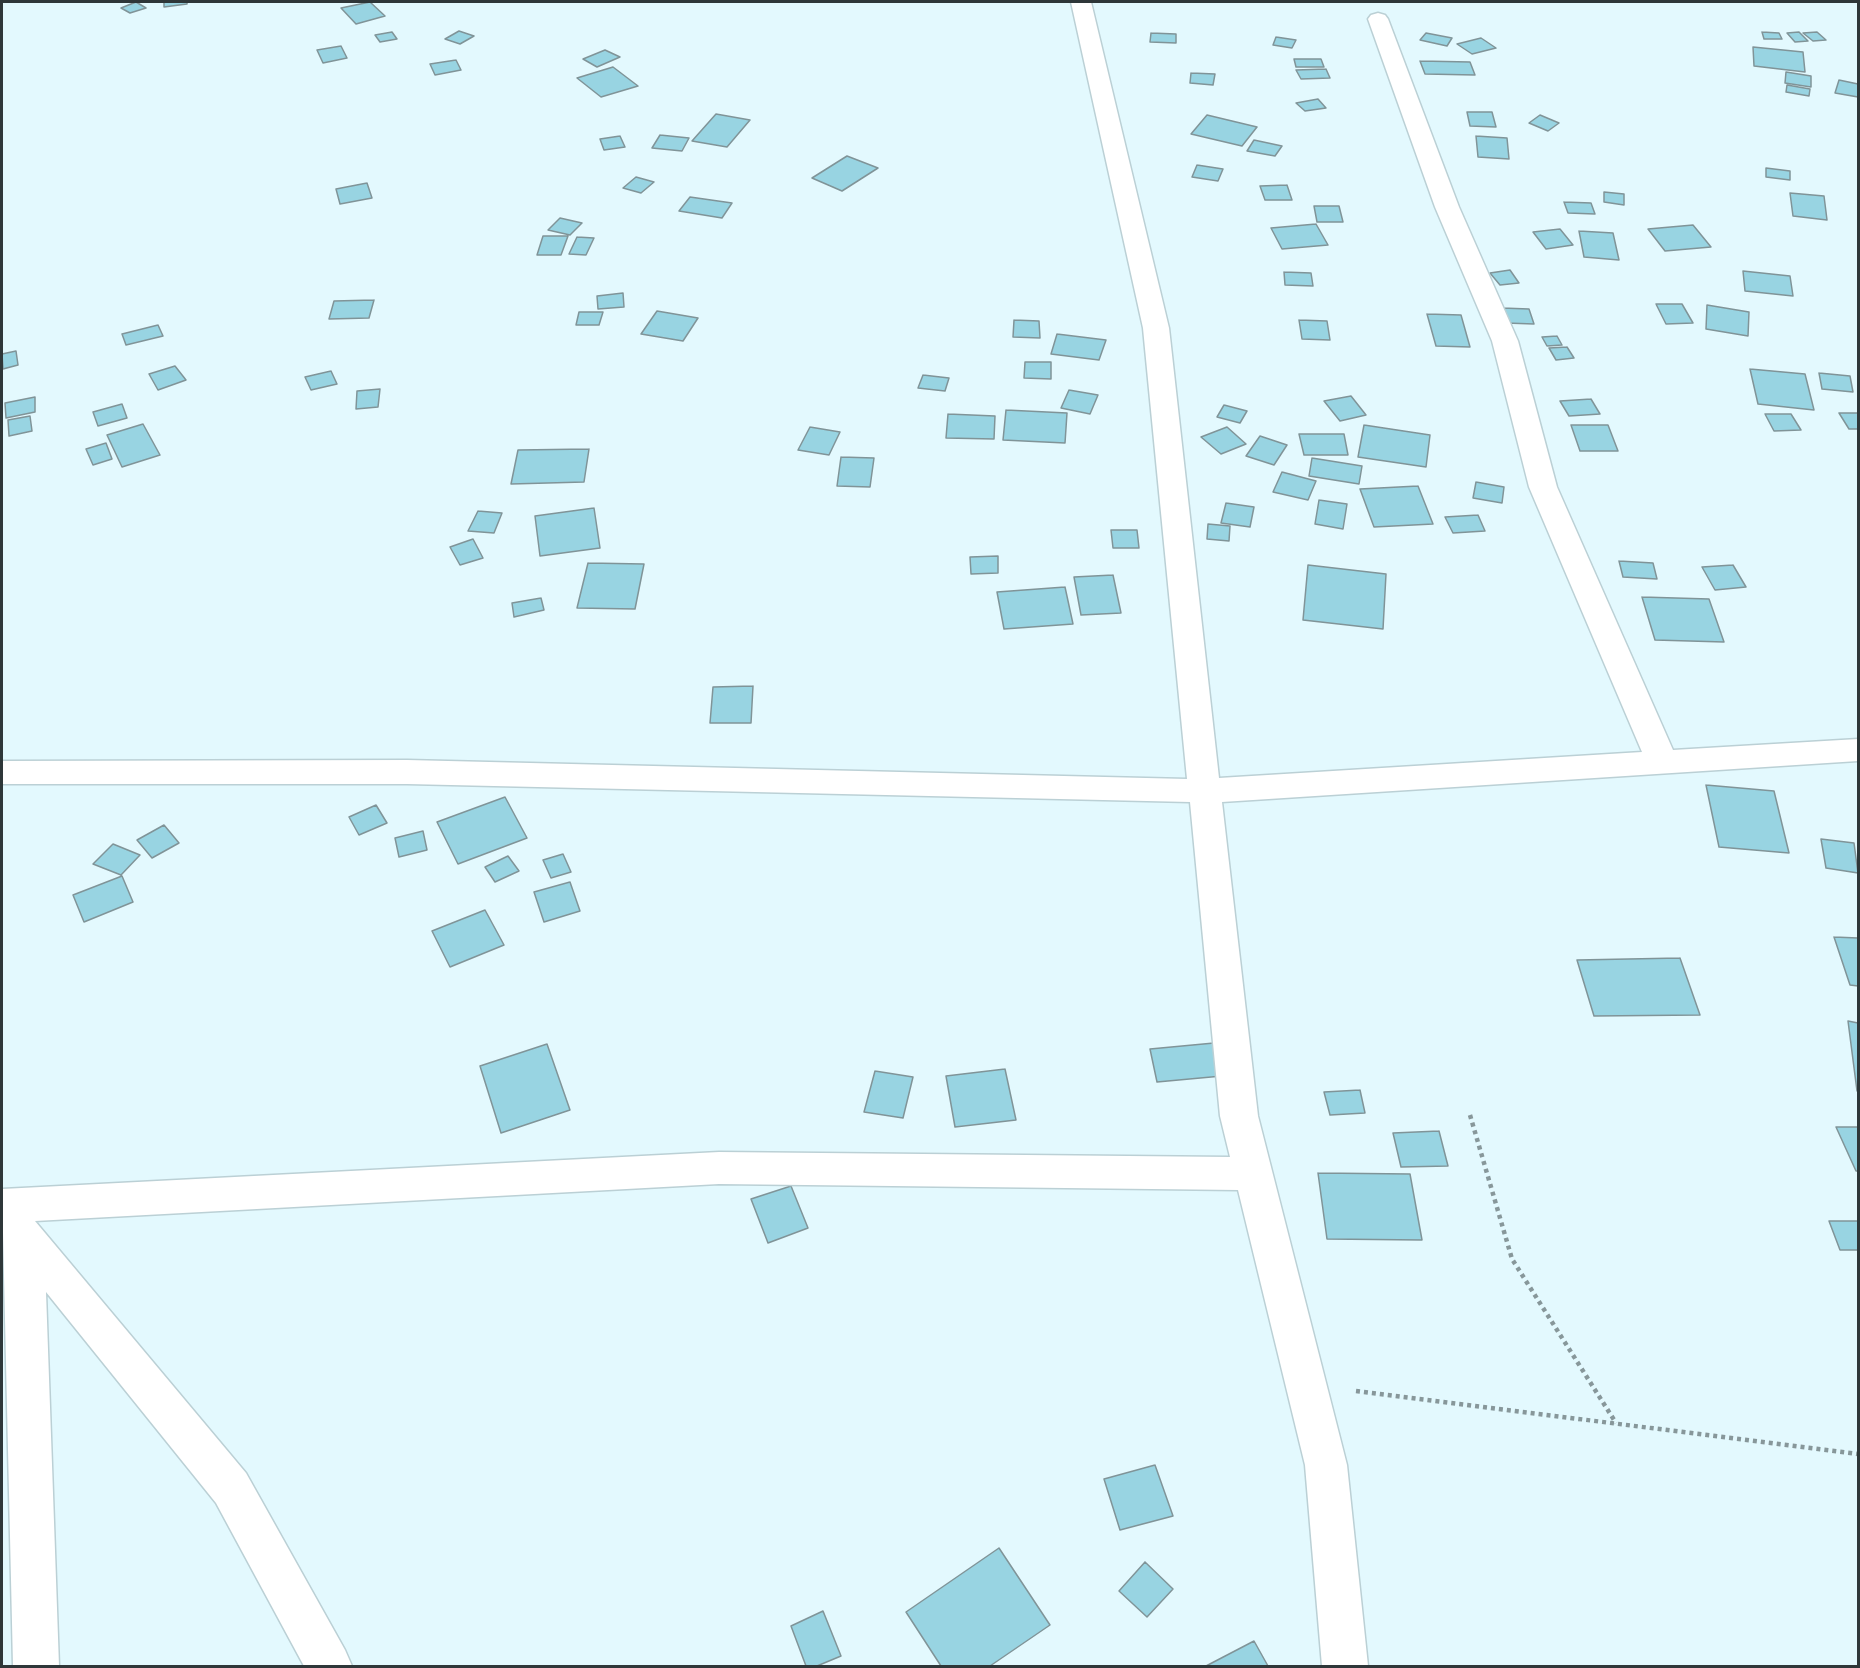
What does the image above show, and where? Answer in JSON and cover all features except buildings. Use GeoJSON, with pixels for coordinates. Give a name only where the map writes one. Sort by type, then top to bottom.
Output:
{"type":"FeatureCollection","features":[{"type":"Feature","properties":{"kind":"street"},"geometry":{"type":"LineString","coordinates":[[1081,2],[1156,328],[1239,1116],[1326,1465],[1345,1666]]}},
{"type":"Feature","properties":{"kind":"street"},"geometry":{"type":"LineString","coordinates":[[1378,19],[1447,207],[1505,341],[1543,487],[1662,762]]}},
{"type":"Feature","properties":{"kind":"street"},"geometry":{"type":"LineString","coordinates":[[2,773],[407,772],[1205,791],[1858,750]]}},
{"type":"Feature","properties":{"kind":"street"},"geometry":{"type":"LineString","coordinates":[[9,1220],[719,1168],[1254,1174]]}},
{"type":"Feature","properties":{"kind":"street"},"geometry":{"type":"LineString","coordinates":[[9,1220],[36,1666]]}},
{"type":"Feature","properties":{"kind":"street"},"geometry":{"type":"LineString","coordinates":[[9,1220],[231,1488],[329,1666]]}},
{"type":"Feature","properties":{"kind":"path"},"geometry":{"type":"LineString","coordinates":[[1470,1115],[1512,1259],[1616,1424]]}},
{"type":"Feature","properties":{"kind":"path"},"geometry":{"type":"LineString","coordinates":[[1306,1385],[1858,1454]]}}]}
